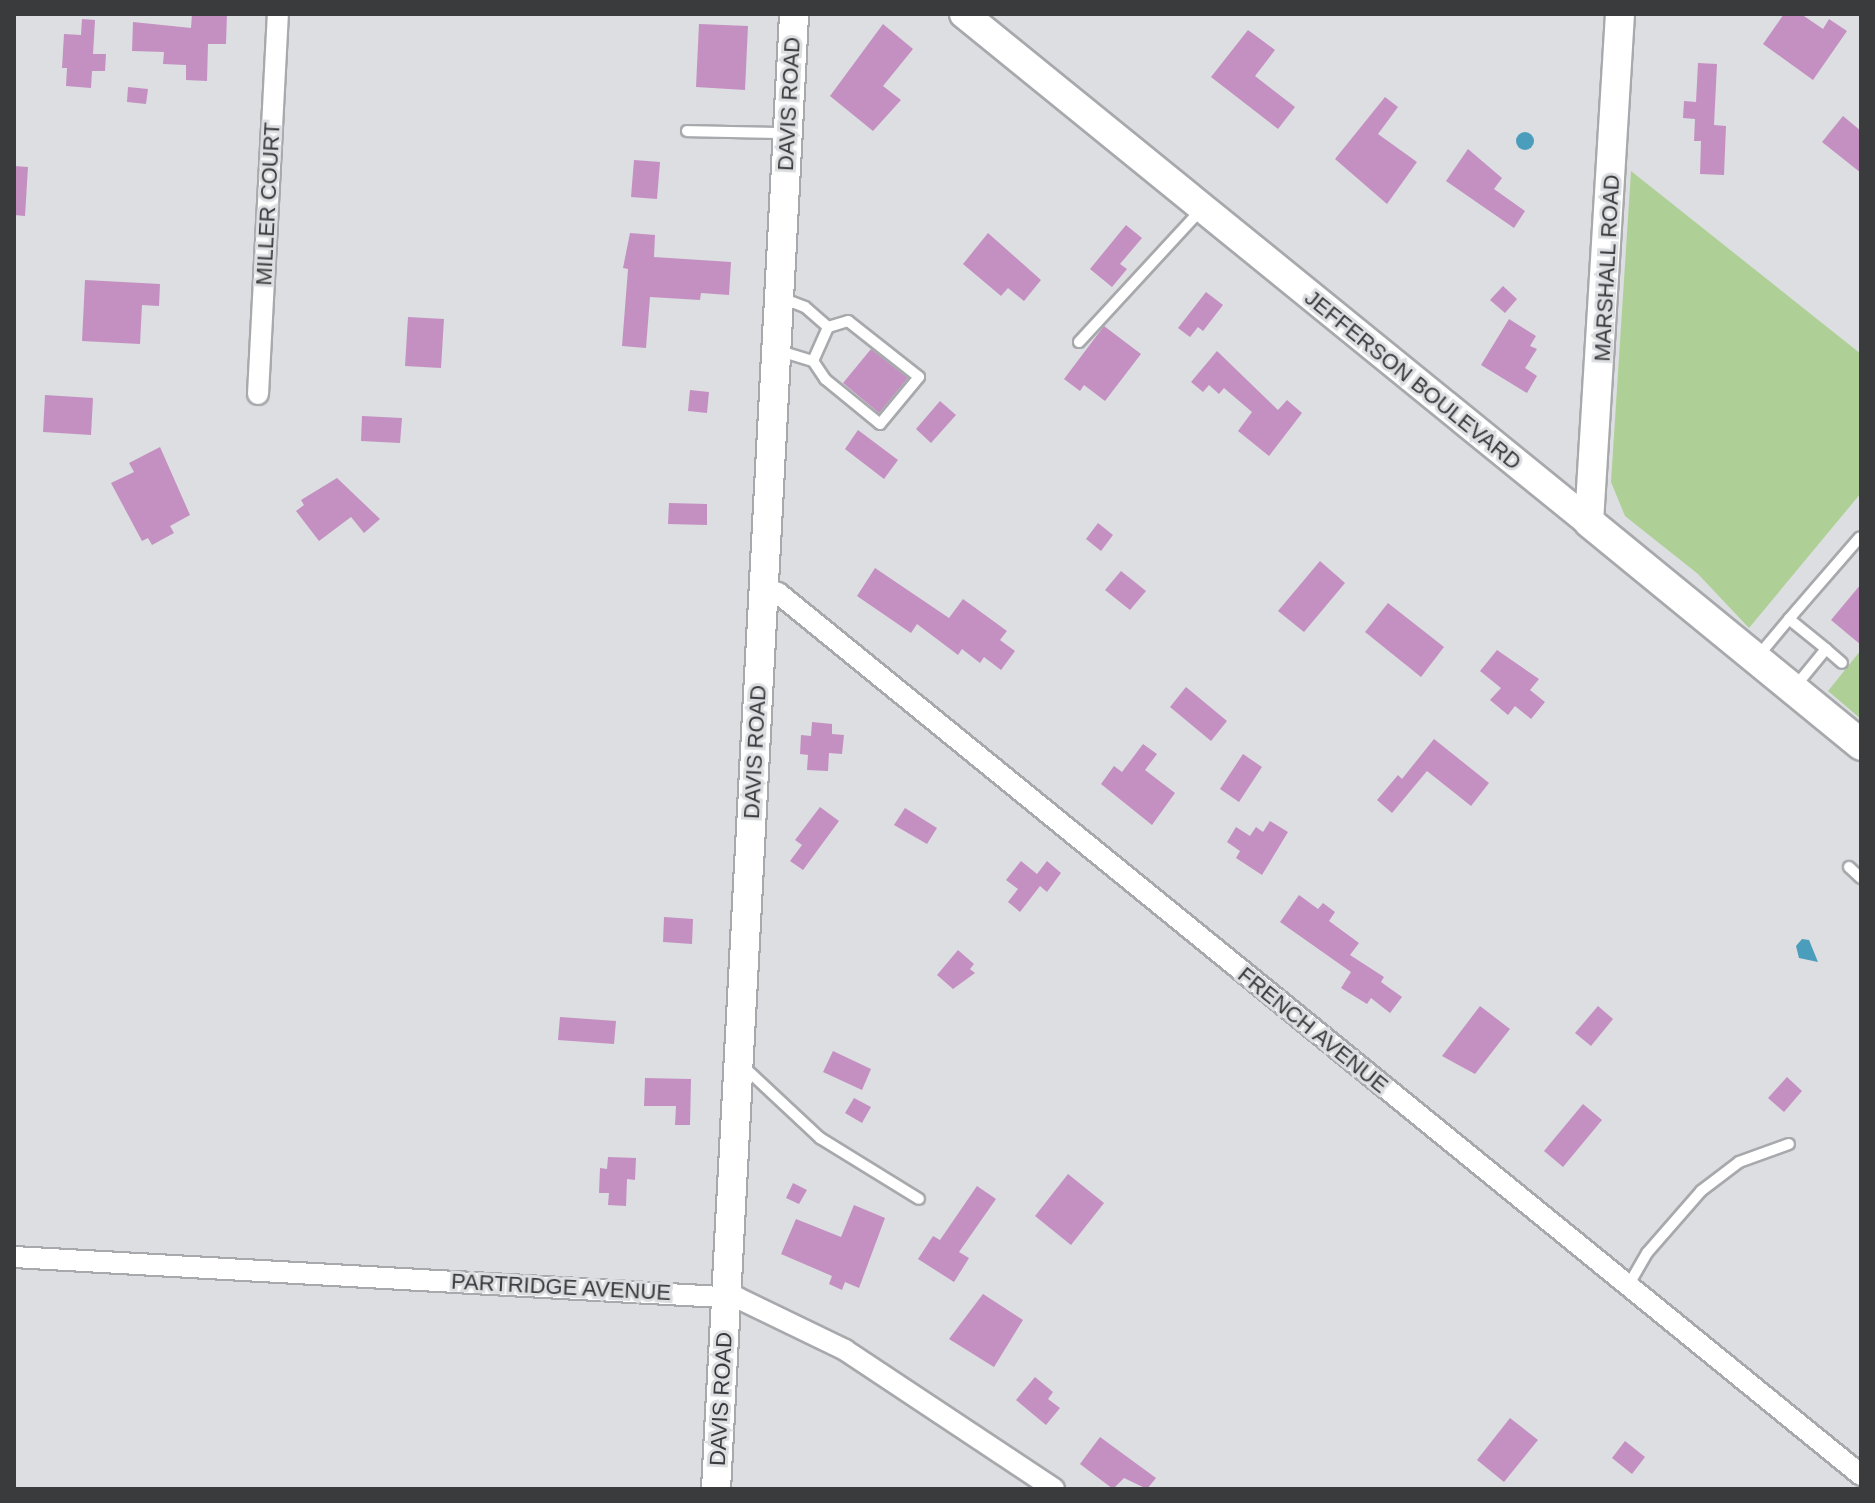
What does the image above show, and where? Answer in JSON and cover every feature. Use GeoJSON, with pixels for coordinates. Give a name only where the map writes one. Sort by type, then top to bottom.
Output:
{"type":"FeatureCollection","features":[{"type":"Feature","properties":{"kind":"main road","name":"JEFFERSON BOULEVARD"},"geometry":{"type":"LineString","coordinates":[[1582,516],[1861,745]]}},
{"type":"Feature","properties":{"kind":"street","name":"MILLER COURT"},"geometry":{"type":"LineString","coordinates":[[258,394],[278,14]]}},
{"type":"Feature","properties":{"kind":"street","name":"DAVIS ROAD"},"geometry":{"type":"LineString","coordinates":[[716,1489],[794,14]]}},
{"type":"Feature","properties":{"kind":"street","name":"JEFFERSON BOULEVARD"},"geometry":{"type":"LineString","coordinates":[[964,14],[1582,516]]}},
{"type":"Feature","properties":{"kind":"street","name":"MARSHALL ROAD"},"geometry":{"type":"LineString","coordinates":[[1582,516],[1620,14]]}},
{"type":"Feature","properties":{"kind":"street","name":"FRENCH AVENUE"},"geometry":{"type":"LineString","coordinates":[[764,588],[778,593],[1861,1475]]}},
{"type":"Feature","properties":{"kind":"street","name":"PARTRIDGE AVENUE"},"geometry":{"type":"LineString","coordinates":[[14,1257],[727,1297],[845,1350],[1054,1489]]}},
{"type":"Feature","properties":{"kind":"lane"},"geometry":{"type":"LineString","coordinates":[[687,131],[787,133]]}},
{"type":"Feature","properties":{"kind":"lane"},"geometry":{"type":"LineString","coordinates":[[1079,342],[1203,209]]}},
{"type":"Feature","properties":{"kind":"lane"},"geometry":{"type":"LineString","coordinates":[[779,297],[805,307],[828,327]]}},
{"type":"Feature","properties":{"kind":"lane"},"geometry":{"type":"LineString","coordinates":[[776,349],[813,361],[825,379],[880,424],[919,377],[848,321],[828,327],[813,361]]}},
{"type":"Feature","properties":{"kind":"lane"},"geometry":{"type":"LineString","coordinates":[[1756,660],[1860,537]]}},
{"type":"Feature","properties":{"kind":"lane"},"geometry":{"type":"LineString","coordinates":[[1789,619],[1842,663]]}},
{"type":"Feature","properties":{"kind":"lane"},"geometry":{"type":"LineString","coordinates":[[1793,689],[1826,649]]}},
{"type":"Feature","properties":{"kind":"lane"},"geometry":{"type":"LineString","coordinates":[[1849,867],[1861,878]]}},
{"type":"Feature","properties":{"kind":"lane"},"geometry":{"type":"LineString","coordinates":[[739,1062],[820,1138],[919,1199]]}},
{"type":"Feature","properties":{"kind":"lane"},"geometry":{"type":"LineString","coordinates":[[1628,1286],[1647,1253],[1701,1191],[1739,1162],[1789,1144]]}},
{"type":"Feature","properties":{"kind":"green space"},"geometry":{"type":"Polygon","coordinates":[[[1631,171],[1861,354],[1861,493],[1749,628],[1698,574],[1625,516],[1611,482],[1631,171]]]}},
{"type":"Feature","properties":{"kind":"green space"},"geometry":{"type":"Polygon","coordinates":[[[1861,650],[1861,719],[1828,691],[1861,650]]]}},
{"type":"Feature","properties":{"kind":"water"},"geometry":{"type":"Polygon","coordinates":[[[1525,132],[1534,141],[1525,150],[1516,141],[1525,132]]]}},
{"type":"Feature","properties":{"kind":"water"},"geometry":{"type":"Polygon","coordinates":[[[1802,939],[1809,940],[1818,962],[1799,958],[1796,946],[1802,939]]]}},
{"type":"Feature","properties":{"kind":"building"},"geometry":{"type":"Polygon","coordinates":[[[192,14],[227,14],[226,44],[208,44],[207,81],[186,80],[186,65],[163,64],[164,52],[132,51],[133,22],[191,28],[192,14]]]}},
{"type":"Feature","properties":{"kind":"building"},"geometry":{"type":"Polygon","coordinates":[[[1784,14],[1801,14],[1823,29],[1829,19],[1847,31],[1813,80],[1763,44],[1784,14]]]}},
{"type":"Feature","properties":{"kind":"building"},"geometry":{"type":"Polygon","coordinates":[[[82,19],[95,20],[93,54],[106,54],[105,71],[92,71],[91,88],[66,86],[67,68],[62,68],[64,34],[81,35],[82,19]]]}},
{"type":"Feature","properties":{"kind":"building"},"geometry":{"type":"Polygon","coordinates":[[[699,24],[748,26],[745,90],[696,87],[699,24]]]}},
{"type":"Feature","properties":{"kind":"building"},"geometry":{"type":"Polygon","coordinates":[[[883,24],[913,49],[883,86],[901,100],[873,131],[830,96],[883,24]]]}},
{"type":"Feature","properties":{"kind":"building"},"geometry":{"type":"Polygon","coordinates":[[[1248,30],[1275,50],[1255,76],[1295,107],[1278,129],[1211,77],[1248,30]]]}},
{"type":"Feature","properties":{"kind":"building"},"geometry":{"type":"Polygon","coordinates":[[[1698,63],[1717,64],[1714,125],[1726,126],[1724,175],[1700,174],[1701,141],[1694,141],[1695,119],[1683,118],[1684,101],[1696,102],[1698,63]]]}},
{"type":"Feature","properties":{"kind":"building"},"geometry":{"type":"Polygon","coordinates":[[[128,87],[148,89],[146,104],[127,102],[128,87]]]}},
{"type":"Feature","properties":{"kind":"building"},"geometry":{"type":"Polygon","coordinates":[[[1385,97],[1398,107],[1378,134],[1417,162],[1387,204],[1335,159],[1385,97]]]}},
{"type":"Feature","properties":{"kind":"building"},"geometry":{"type":"Polygon","coordinates":[[[1843,116],[1861,131],[1861,173],[1822,142],[1843,116]]]}},
{"type":"Feature","properties":{"kind":"building"},"geometry":{"type":"Polygon","coordinates":[[[1468,149],[1502,178],[1494,189],[1525,211],[1514,228],[1446,181],[1468,149]]]}},
{"type":"Feature","properties":{"kind":"building"},"geometry":{"type":"Polygon","coordinates":[[[634,160],[660,162],[657,199],[631,197],[634,160]]]}},
{"type":"Feature","properties":{"kind":"building"},"geometry":{"type":"Polygon","coordinates":[[[14,166],[28,167],[25,216],[14,215],[14,166]]]}},
{"type":"Feature","properties":{"kind":"building"},"geometry":{"type":"Polygon","coordinates":[[[1126,225],[1142,238],[1120,264],[1127,269],[1112,287],[1090,269],[1126,225]]]}},
{"type":"Feature","properties":{"kind":"building"},"geometry":{"type":"Polygon","coordinates":[[[630,233],[655,235],[654,257],[731,262],[729,295],[701,293],[700,300],[650,297],[646,348],[622,346],[628,269],[623,268],[630,233]]]}},
{"type":"Feature","properties":{"kind":"building"},"geometry":{"type":"Polygon","coordinates":[[[988,233],[1041,280],[1024,301],[1008,288],[1001,296],[963,264],[988,233]]]}},
{"type":"Feature","properties":{"kind":"building"},"geometry":{"type":"Polygon","coordinates":[[[85,280],[160,284],[159,306],[142,305],[140,344],[82,341],[85,280]]]}},
{"type":"Feature","properties":{"kind":"building"},"geometry":{"type":"Polygon","coordinates":[[[1503,286],[1517,299],[1505,313],[1490,300],[1503,286]]]}},
{"type":"Feature","properties":{"kind":"building"},"geometry":{"type":"Polygon","coordinates":[[[1206,292],[1223,305],[1203,331],[1198,327],[1190,337],[1178,328],[1206,292]]]}},
{"type":"Feature","properties":{"kind":"building"},"geometry":{"type":"Polygon","coordinates":[[[408,317],[444,319],[441,368],[405,366],[408,317]]]}},
{"type":"Feature","properties":{"kind":"building"},"geometry":{"type":"Polygon","coordinates":[[[1509,319],[1536,336],[1530,346],[1537,349],[1525,368],[1537,376],[1527,393],[1481,365],[1509,319]]]}},
{"type":"Feature","properties":{"kind":"building"},"geometry":{"type":"Polygon","coordinates":[[[1104,326],[1141,354],[1105,401],[1084,385],[1080,391],[1064,379],[1104,326]]]}},
{"type":"Feature","properties":{"kind":"building"},"geometry":{"type":"Polygon","coordinates":[[[871,349],[908,378],[879,413],[843,383],[871,349]]]}},
{"type":"Feature","properties":{"kind":"building"},"geometry":{"type":"Polygon","coordinates":[[[1217,351],[1278,410],[1287,400],[1302,413],[1269,456],[1238,431],[1252,412],[1224,388],[1219,394],[1209,385],[1203,392],[1191,382],[1217,351]]]}},
{"type":"Feature","properties":{"kind":"building"},"geometry":{"type":"Polygon","coordinates":[[[690,390],[709,392],[707,413],[688,411],[690,390]]]}},
{"type":"Feature","properties":{"kind":"building"},"geometry":{"type":"Polygon","coordinates":[[[45,395],[93,398],[91,435],[43,432],[45,395]]]}},
{"type":"Feature","properties":{"kind":"building"},"geometry":{"type":"Polygon","coordinates":[[[940,401],[956,415],[931,443],[916,429],[940,401]]]}},
{"type":"Feature","properties":{"kind":"building"},"geometry":{"type":"Polygon","coordinates":[[[362,416],[402,418],[400,443],[361,441],[362,416]]]}},
{"type":"Feature","properties":{"kind":"building"},"geometry":{"type":"Polygon","coordinates":[[[858,430],[898,460],[884,479],[845,449],[858,430]]]}},
{"type":"Feature","properties":{"kind":"building"},"geometry":{"type":"Polygon","coordinates":[[[160,447],[190,515],[170,526],[174,533],[152,545],[148,538],[142,541],[111,483],[134,472],[129,463],[160,447]]]}},
{"type":"Feature","properties":{"kind":"building"},"geometry":{"type":"Polygon","coordinates":[[[337,478],[380,519],[364,533],[351,517],[319,541],[296,511],[304,505],[301,500],[337,478]]]}},
{"type":"Feature","properties":{"kind":"building"},"geometry":{"type":"Polygon","coordinates":[[[669,503],[707,504],[707,525],[668,524],[669,503]]]}},
{"type":"Feature","properties":{"kind":"building"},"geometry":{"type":"Polygon","coordinates":[[[1098,523],[1113,535],[1101,551],[1086,539],[1098,523]]]}},
{"type":"Feature","properties":{"kind":"building"},"geometry":{"type":"Polygon","coordinates":[[[1320,561],[1345,583],[1304,632],[1278,611],[1320,561]]]}},
{"type":"Feature","properties":{"kind":"building"},"geometry":{"type":"Polygon","coordinates":[[[875,568],[949,618],[963,599],[1007,631],[1000,640],[1015,651],[1001,670],[984,657],[980,663],[962,649],[958,655],[917,624],[911,633],[857,596],[875,568]]]}},
{"type":"Feature","properties":{"kind":"building"},"geometry":{"type":"Polygon","coordinates":[[[1121,571],[1146,591],[1130,610],[1105,590],[1121,571]]]}},
{"type":"Feature","properties":{"kind":"building"},"geometry":{"type":"Polygon","coordinates":[[[1861,584],[1861,645],[1831,620],[1861,584]]]}},
{"type":"Feature","properties":{"kind":"building"},"geometry":{"type":"Polygon","coordinates":[[[1388,603],[1444,647],[1421,677],[1365,632],[1388,603]]]}},
{"type":"Feature","properties":{"kind":"building"},"geometry":{"type":"Polygon","coordinates":[[[1497,650],[1539,679],[1530,690],[1545,702],[1531,719],[1515,706],[1508,715],[1490,700],[1501,688],[1480,671],[1497,650]]]}},
{"type":"Feature","properties":{"kind":"building"},"geometry":{"type":"Polygon","coordinates":[[[1186,687],[1227,721],[1211,741],[1170,707],[1186,687]]]}},
{"type":"Feature","properties":{"kind":"building"},"geometry":{"type":"Polygon","coordinates":[[[812,722],[832,724],[832,734],[844,735],[842,754],[829,753],[828,771],[807,770],[808,755],[800,754],[801,735],[811,736],[812,722]]]}},
{"type":"Feature","properties":{"kind":"building"},"geometry":{"type":"Polygon","coordinates":[[[1434,739],[1489,783],[1471,806],[1427,771],[1392,813],[1377,800],[1398,775],[1402,779],[1434,739]]]}},
{"type":"Feature","properties":{"kind":"building"},"geometry":{"type":"Polygon","coordinates":[[[1143,744],[1157,754],[1145,770],[1175,793],[1152,825],[1101,784],[1114,766],[1122,772],[1143,744]]]}},
{"type":"Feature","properties":{"kind":"building"},"geometry":{"type":"Polygon","coordinates":[[[1243,754],[1262,767],[1239,802],[1220,789],[1243,754]]]}},
{"type":"Feature","properties":{"kind":"building"},"geometry":{"type":"Polygon","coordinates":[[[820,807],[839,821],[803,870],[790,861],[802,845],[795,840],[820,807]]]}},
{"type":"Feature","properties":{"kind":"building"},"geometry":{"type":"Polygon","coordinates":[[[905,808],[937,828],[927,844],[894,825],[905,808]]]}},
{"type":"Feature","properties":{"kind":"building"},"geometry":{"type":"Polygon","coordinates":[[[1270,821],[1288,832],[1262,875],[1236,858],[1240,851],[1227,842],[1236,827],[1250,836],[1256,827],[1263,832],[1270,821]]]}},
{"type":"Feature","properties":{"kind":"building"},"geometry":{"type":"Polygon","coordinates":[[[1021,861],[1037,874],[1047,861],[1061,873],[1047,892],[1040,886],[1020,912],[1008,902],[1018,889],[1006,880],[1021,861]]]}},
{"type":"Feature","properties":{"kind":"building"},"geometry":{"type":"Polygon","coordinates":[[[1299,895],[1318,909],[1323,903],[1335,912],[1329,921],[1359,943],[1350,955],[1384,977],[1381,982],[1402,997],[1390,1013],[1371,998],[1367,1004],[1341,988],[1351,972],[1280,922],[1299,895]]]}},
{"type":"Feature","properties":{"kind":"building"},"geometry":{"type":"Polygon","coordinates":[[[664,917],[693,919],[692,944],[663,942],[664,917]]]}},
{"type":"Feature","properties":{"kind":"building"},"geometry":{"type":"Polygon","coordinates":[[[958,950],[974,964],[970,969],[975,973],[953,989],[937,975],[958,950]]]}},
{"type":"Feature","properties":{"kind":"building"},"geometry":{"type":"Polygon","coordinates":[[[1480,1006],[1510,1029],[1475,1074],[1442,1056],[1480,1006]]]}},
{"type":"Feature","properties":{"kind":"building"},"geometry":{"type":"Polygon","coordinates":[[[1598,1006],[1613,1019],[1591,1046],[1575,1033],[1598,1006]]]}},
{"type":"Feature","properties":{"kind":"building"},"geometry":{"type":"Polygon","coordinates":[[[560,1017],[616,1021],[614,1044],[558,1040],[560,1017]]]}},
{"type":"Feature","properties":{"kind":"building"},"geometry":{"type":"Polygon","coordinates":[[[833,1051],[871,1069],[862,1090],[823,1072],[833,1051]]]}},
{"type":"Feature","properties":{"kind":"building"},"geometry":{"type":"Polygon","coordinates":[[[1787,1077],[1802,1091],[1784,1112],[1768,1098],[1787,1077]]]}},
{"type":"Feature","properties":{"kind":"building"},"geometry":{"type":"Polygon","coordinates":[[[645,1078],[691,1079],[690,1125],[675,1125],[676,1106],[644,1106],[645,1078]]]}},
{"type":"Feature","properties":{"kind":"building"},"geometry":{"type":"Polygon","coordinates":[[[854,1098],[871,1107],[862,1123],[845,1113],[854,1098]]]}},
{"type":"Feature","properties":{"kind":"building"},"geometry":{"type":"Polygon","coordinates":[[[1583,1104],[1602,1120],[1563,1167],[1544,1151],[1583,1104]]]}},
{"type":"Feature","properties":{"kind":"building"},"geometry":{"type":"Polygon","coordinates":[[[608,1157],[636,1158],[635,1180],[627,1179],[626,1206],[608,1205],[609,1193],[599,1193],[600,1168],[607,1169],[608,1157]]]}},
{"type":"Feature","properties":{"kind":"building"},"geometry":{"type":"Polygon","coordinates":[[[1068,1174],[1104,1203],[1071,1245],[1035,1216],[1068,1174]]]}},
{"type":"Feature","properties":{"kind":"building"},"geometry":{"type":"Polygon","coordinates":[[[793,1183],[807,1190],[799,1204],[786,1198],[793,1183]]]}},
{"type":"Feature","properties":{"kind":"building"},"geometry":{"type":"Polygon","coordinates":[[[977,1186],[996,1199],[959,1252],[969,1258],[954,1282],[918,1259],[933,1236],[940,1240],[977,1186]]]}},
{"type":"Feature","properties":{"kind":"building"},"geometry":{"type":"Polygon","coordinates":[[[854,1205],[885,1218],[859,1288],[845,1282],[842,1290],[829,1284],[832,1276],[781,1254],[796,1219],[841,1237],[854,1205]]]}},
{"type":"Feature","properties":{"kind":"building"},"geometry":{"type":"Polygon","coordinates":[[[983,1294],[1023,1320],[994,1367],[949,1339],[983,1294]]]}},
{"type":"Feature","properties":{"kind":"building"},"geometry":{"type":"Polygon","coordinates":[[[1035,1377],[1053,1392],[1048,1399],[1060,1408],[1046,1425],[1016,1400],[1035,1377]]]}},
{"type":"Feature","properties":{"kind":"building"},"geometry":{"type":"Polygon","coordinates":[[[1510,1418],[1538,1440],[1504,1482],[1477,1460],[1510,1418]]]}},
{"type":"Feature","properties":{"kind":"building"},"geometry":{"type":"Polygon","coordinates":[[[1100,1437],[1156,1478],[1147,1489],[1124,1478],[1113,1489],[1080,1464],[1100,1437]]]}},
{"type":"Feature","properties":{"kind":"building"},"geometry":{"type":"Polygon","coordinates":[[[1625,1441],[1645,1457],[1632,1474],[1612,1458],[1625,1441]]]}}]}
